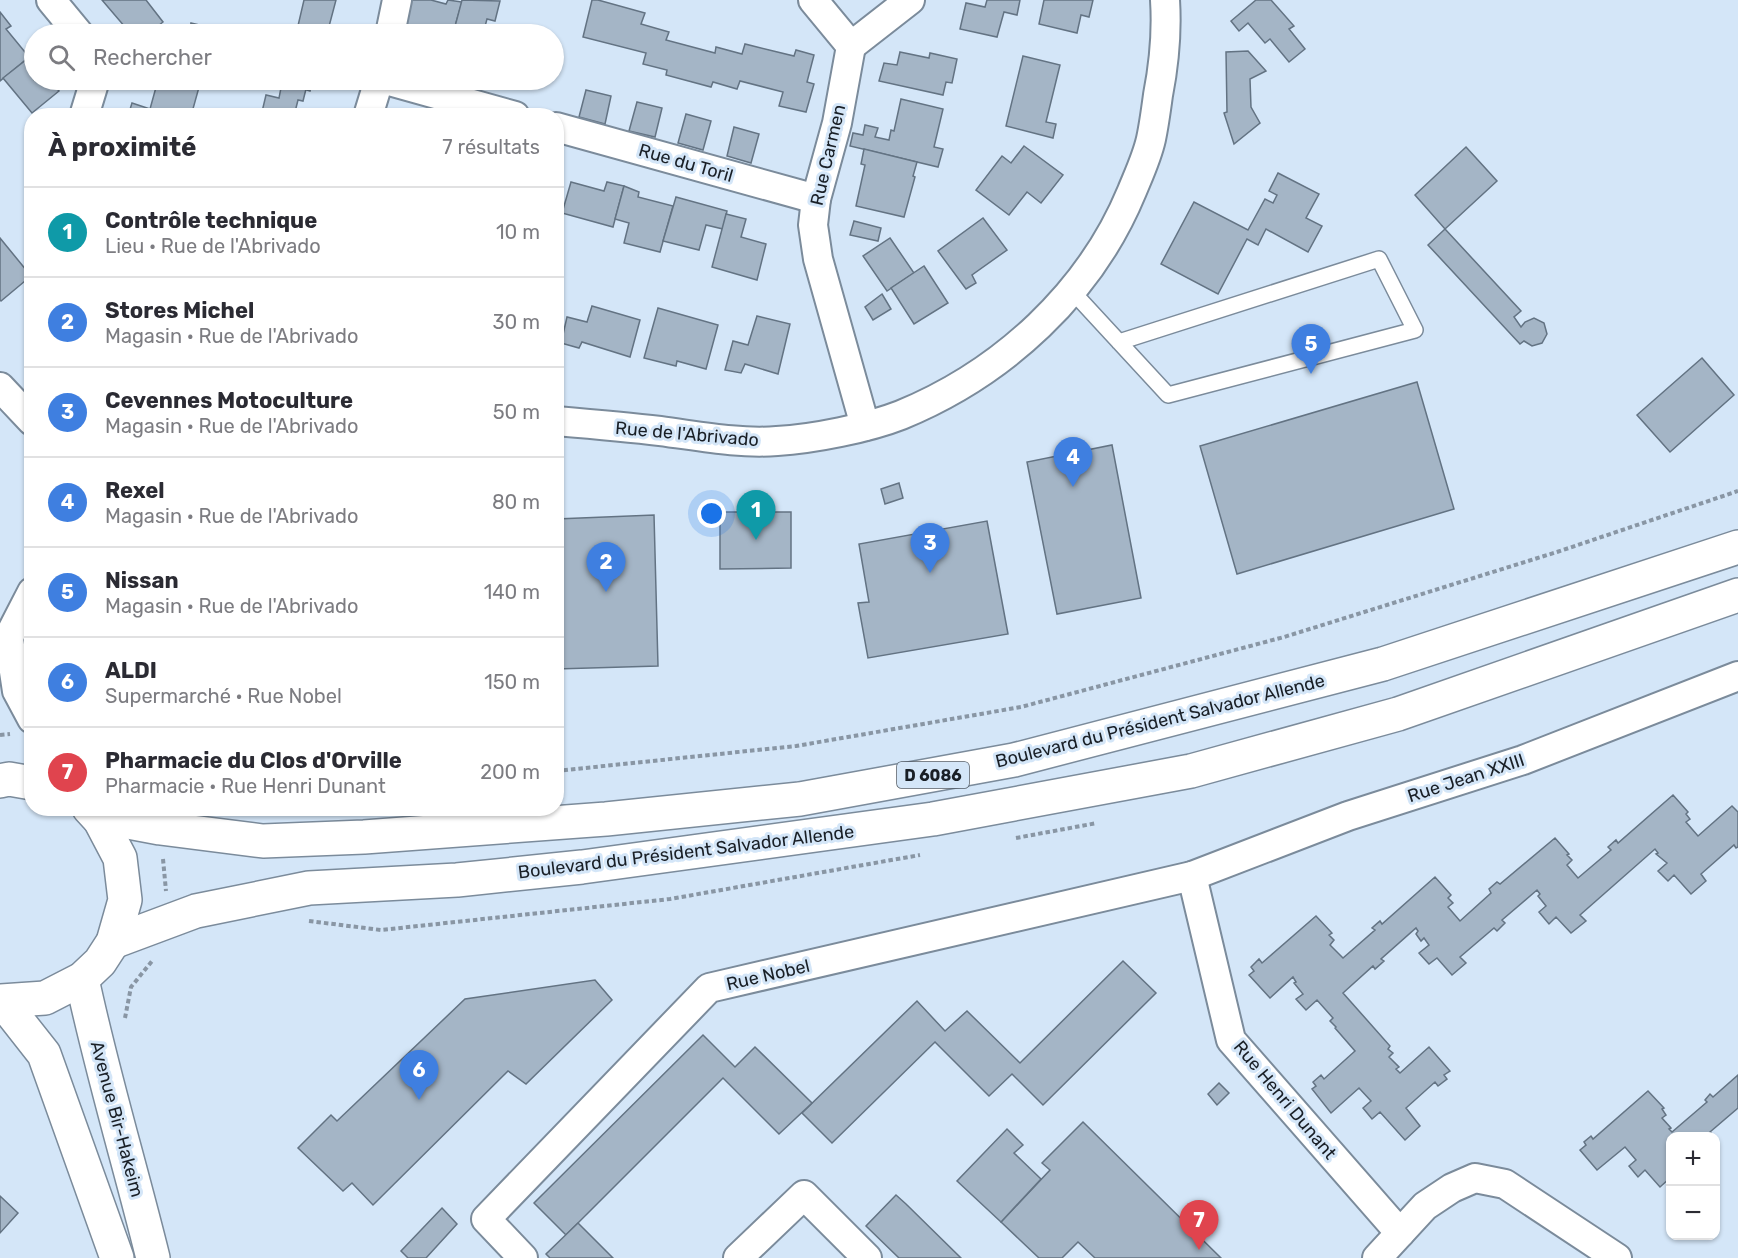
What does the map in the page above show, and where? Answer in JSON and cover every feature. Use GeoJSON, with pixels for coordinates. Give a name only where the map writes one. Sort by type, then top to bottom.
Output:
{"type":"FeatureCollection","features":[{"type":"Feature","properties":{"kind":"main road","name":"Boulevard du Président Salvador Allende"},"geometry":{"type":"LineString","coordinates":[[103,816],[160,828],[263,841],[363,837],[606,819],[811,797],[1014,760],[1383,664],[1738,547]]}},
{"type":"Feature","properties":{"kind":"main road","name":"Boulevard du Président Salvador Allende"},"geometry":{"type":"LineString","coordinates":[[113,942],[196,910],[309,888],[457,880],[582,867],[933,819],[1191,771],[1398,714],[1738,595]]}},
{"type":"Feature","properties":{"kind":"main road"},"geometry":{"type":"LineString","coordinates":[[0,781],[9,779],[24,782]]}},
{"type":"Feature","properties":{"kind":"main road"},"geometry":{"type":"LineString","coordinates":[[2,1001],[45,998],[82,980],[100,962],[113,942],[125,900],[120,858],[96,816]]}},
{"type":"Feature","properties":{"kind":"main road","name":"Avenue Bir-Hakeim"},"geometry":{"type":"LineString","coordinates":[[82,980],[153,1258]]}},
{"type":"Feature","properties":{"kind":"main road"},"geometry":{"type":"LineString","coordinates":[[2,1001],[44,1054],[117,1258]]}},
{"type":"Feature","properties":{"kind":"street"},"geometry":{"type":"LineString","coordinates":[[51,0],[71,24]]}},
{"type":"Feature","properties":{"kind":"street"},"geometry":{"type":"LineString","coordinates":[[392,24],[397,0]]}},
{"type":"Feature","properties":{"kind":"street"},"geometry":{"type":"LineString","coordinates":[[813,0],[851,46],[910,0]]}},
{"type":"Feature","properties":{"kind":"street","name":"Rue de l'Abrivado"},"geometry":{"type":"LineString","coordinates":[[564,422],[741,441],[778,441],[818,436],[899,416],[932,401],[980,374],[1022,342],[1048,317],[1072,291],[1112,234],[1139,174],[1151,140],[1163,70],[1165,0]]}},
{"type":"Feature","properties":{"kind":"street","name":"Rue Carmen"},"geometry":{"type":"LineString","coordinates":[[851,46],[837,123],[816,199],[813,225],[818,260],[865,426]]}},
{"type":"Feature","properties":{"kind":"street"},"geometry":{"type":"LineString","coordinates":[[86,108],[92,90]]}},
{"type":"Feature","properties":{"kind":"street"},"geometry":{"type":"LineString","coordinates":[[371,108],[376,90]]}},
{"type":"Feature","properties":{"kind":"street"},"geometry":{"type":"LineString","coordinates":[[422,90],[486,108]]}},
{"type":"Feature","properties":{"kind":"street","name":"Rue du Toril"},"geometry":{"type":"LineString","coordinates":[[564,129],[816,199]]}},
{"type":"Feature","properties":{"kind":"street"},"geometry":{"type":"LineString","coordinates":[[0,387],[24,412]]}},
{"type":"Feature","properties":{"kind":"street"},"geometry":{"type":"LineString","coordinates":[[24,608],[4,647],[24,703]]}},
{"type":"Feature","properties":{"kind":"street","name":"Rue Jean XXIII"},"geometry":{"type":"LineString","coordinates":[[1192,876],[1348,816],[1523,760],[1738,676]]}},
{"type":"Feature","properties":{"kind":"street","name":"Rue Henri Dunant"},"geometry":{"type":"LineString","coordinates":[[1192,876],[1231,1040],[1400,1233]]}},
{"type":"Feature","properties":{"kind":"street","name":"Rue Nobel"},"geometry":{"type":"LineString","coordinates":[[524,1258],[486,1219],[709,988],[1192,876]]}},
{"type":"Feature","properties":{"kind":"street"},"geometry":{"type":"LineString","coordinates":[[1377,1258],[1425,1206],[1452,1188],[1475,1179],[1505,1184],[1617,1258]]}},
{"type":"Feature","properties":{"kind":"street"},"geometry":{"type":"LineString","coordinates":[[738,1258],[804,1195],[867,1258]]}},
{"type":"Feature","properties":{"kind":"lane"},"geometry":{"type":"LineString","coordinates":[[1072,291],[1119,342],[1168,395],[1414,330],[1379,259],[1119,342]]}},
{"type":"Feature","properties":{"kind":"path"},"geometry":{"type":"LineString","coordinates":[[564,770],[796,746],[1021,707],[1284,637],[1557,552],[1738,491]]}},
{"type":"Feature","properties":{"kind":"path"},"geometry":{"type":"LineString","coordinates":[[160,828],[168,920]]}},
{"type":"Feature","properties":{"kind":"building"},"geometry":{"type":"Polygon","coordinates":[[[102,0],[146,0],[163,22],[160,24],[122,24],[102,0]]]}},
{"type":"Feature","properties":{"kind":"building"},"geometry":{"type":"Polygon","coordinates":[[[304,0],[336,0],[330,24],[298,24],[304,0]]]}},
{"type":"Feature","properties":{"kind":"building"},"geometry":{"type":"Polygon","coordinates":[[[408,0],[431,0],[446,4],[448,0],[462,2],[456,24],[402,24],[408,0]]]}},
{"type":"Feature","properties":{"kind":"building"},"geometry":{"type":"Polygon","coordinates":[[[462,0],[500,1],[495,21],[487,19],[486,24],[456,24],[462,0]]]}},
{"type":"Feature","properties":{"kind":"building"},"geometry":{"type":"Polygon","coordinates":[[[592,0],[645,13],[641,24],[669,32],[666,40],[715,53],[716,47],[742,54],[745,44],[794,56],[796,50],[814,55],[807,82],[814,84],[806,112],[779,106],[783,92],[740,81],[737,89],[713,82],[711,87],[666,75],[667,70],[643,64],[646,53],[583,37],[592,0]]]}},
{"type":"Feature","properties":{"kind":"building"},"geometry":{"type":"Polygon","coordinates":[[[987,0],[1020,0],[1017,15],[1004,12],[997,37],[960,29],[966,3],[985,7],[987,0]]]}},
{"type":"Feature","properties":{"kind":"building"},"geometry":{"type":"Polygon","coordinates":[[[1044,0],[1093,0],[1089,17],[1081,15],[1077,33],[1039,24],[1044,0]]]}},
{"type":"Feature","properties":{"kind":"building"},"geometry":{"type":"Polygon","coordinates":[[[1256,0],[1271,0],[1294,26],[1289,29],[1305,49],[1289,62],[1270,39],[1265,43],[1248,23],[1239,31],[1231,21],[1256,0]]]}},
{"type":"Feature","properties":{"kind":"building"},"geometry":{"type":"Polygon","coordinates":[[[0,12],[11,26],[6,29],[24,51],[24,61],[0,81],[0,12]]]}},
{"type":"Feature","properties":{"kind":"building"},"geometry":{"type":"Polygon","coordinates":[[[1248,51],[1266,71],[1250,79],[1251,107],[1260,123],[1234,144],[1224,113],[1227,112],[1226,52],[1248,51]]]}},
{"type":"Feature","properties":{"kind":"building"},"geometry":{"type":"Polygon","coordinates":[[[900,52],[929,58],[930,53],[957,59],[952,83],[946,82],[943,95],[879,81],[884,63],[897,65],[900,52]]]}},
{"type":"Feature","properties":{"kind":"building"},"geometry":{"type":"Polygon","coordinates":[[[1023,56],[1060,65],[1046,122],[1056,124],[1053,138],[1006,126],[1023,56]]]}},
{"type":"Feature","properties":{"kind":"building"},"geometry":{"type":"Polygon","coordinates":[[[24,62],[24,90],[59,91],[38,108],[28,108],[3,78],[24,62]]]}},
{"type":"Feature","properties":{"kind":"building"},"geometry":{"type":"Polygon","coordinates":[[[155,90],[198,90],[193,108],[150,108],[155,90]]]}},
{"type":"Feature","properties":{"kind":"building"},"geometry":{"type":"Polygon","coordinates":[[[281,90],[306,90],[303,101],[298,100],[296,108],[263,108],[266,95],[279,98],[281,90]]]}},
{"type":"Feature","properties":{"kind":"building"},"geometry":{"type":"Polygon","coordinates":[[[586,90],[611,96],[605,124],[579,117],[586,90]]]}},
{"type":"Feature","properties":{"kind":"building"},"geometry":{"type":"Polygon","coordinates":[[[901,99],[943,109],[934,147],[943,149],[938,167],[850,146],[853,133],[863,135],[865,125],[878,128],[875,137],[889,140],[891,130],[894,131],[901,99]]]}},
{"type":"Feature","properties":{"kind":"building"},"geometry":{"type":"Polygon","coordinates":[[[637,102],[662,108],[655,137],[629,131],[637,102]]]}},
{"type":"Feature","properties":{"kind":"building"},"geometry":{"type":"Polygon","coordinates":[[[132,103],[147,108],[130,108],[132,103]]]}},
{"type":"Feature","properties":{"kind":"building"},"geometry":{"type":"Polygon","coordinates":[[[686,114],[711,121],[703,150],[678,143],[686,114]]]}},
{"type":"Feature","properties":{"kind":"building"},"geometry":{"type":"Polygon","coordinates":[[[734,127],[759,134],[751,163],[727,156],[734,127]]]}},
{"type":"Feature","properties":{"kind":"building"},"geometry":{"type":"Polygon","coordinates":[[[1024,146],[1063,175],[1041,203],[1027,192],[1009,215],[976,190],[1002,156],[1011,163],[1024,146]]]}},
{"type":"Feature","properties":{"kind":"building"},"geometry":{"type":"Polygon","coordinates":[[[1466,147],[1497,181],[1445,229],[1415,195],[1466,147]]]}},
{"type":"Feature","properties":{"kind":"building"},"geometry":{"type":"Polygon","coordinates":[[[864,149],[917,162],[904,217],[856,206],[865,165],[861,164],[864,149]]]}},
{"type":"Feature","properties":{"kind":"building"},"geometry":{"type":"Polygon","coordinates":[[[1278,173],[1319,194],[1306,218],[1322,226],[1308,252],[1266,229],[1258,245],[1247,239],[1218,294],[1161,264],[1194,202],[1248,230],[1265,199],[1273,203],[1277,195],[1269,191],[1278,173]]]}},
{"type":"Feature","properties":{"kind":"building"},"geometry":{"type":"Polygon","coordinates":[[[571,182],[604,191],[607,182],[624,186],[613,227],[564,214],[571,182]]]}},
{"type":"Feature","properties":{"kind":"building"},"geometry":{"type":"Polygon","coordinates":[[[624,186],[639,192],[638,197],[673,206],[660,252],[624,243],[629,223],[615,219],[624,186]]]}},
{"type":"Feature","properties":{"kind":"building"},"geometry":{"type":"Polygon","coordinates":[[[676,197],[727,211],[723,229],[706,225],[699,250],[663,241],[676,197]]]}},
{"type":"Feature","properties":{"kind":"building"},"geometry":{"type":"Polygon","coordinates":[[[726,214],[746,219],[741,237],[766,244],[757,280],[712,267],[726,214]]]}},
{"type":"Feature","properties":{"kind":"building"},"geometry":{"type":"Polygon","coordinates":[[[983,218],[1007,250],[972,275],[976,283],[966,289],[938,251],[983,218]]]}},
{"type":"Feature","properties":{"kind":"building"},"geometry":{"type":"Polygon","coordinates":[[[854,221],[881,228],[878,241],[850,235],[854,221]]]}},
{"type":"Feature","properties":{"kind":"building"},"geometry":{"type":"Polygon","coordinates":[[[1445,229],[1521,311],[1514,317],[1521,327],[1525,322],[1534,318],[1544,323],[1547,334],[1542,343],[1532,346],[1524,341],[1520,344],[1428,245],[1445,229]]]}},
{"type":"Feature","properties":{"kind":"building"},"geometry":{"type":"Polygon","coordinates":[[[0,238],[24,267],[24,282],[0,300],[0,238]]]}},
{"type":"Feature","properties":{"kind":"building"},"geometry":{"type":"Polygon","coordinates":[[[890,238],[914,273],[887,291],[863,256],[890,238]]]}},
{"type":"Feature","properties":{"kind":"building"},"geometry":{"type":"Polygon","coordinates":[[[924,266],[948,303],[914,324],[891,288],[924,266]]]}},
{"type":"Feature","properties":{"kind":"building"},"geometry":{"type":"Polygon","coordinates":[[[882,294],[891,309],[873,320],[865,307],[882,294]]]}},
{"type":"Feature","properties":{"kind":"building"},"geometry":{"type":"Polygon","coordinates":[[[592,306],[640,320],[630,357],[582,342],[579,348],[564,344],[567,317],[587,322],[592,306]]]}},
{"type":"Feature","properties":{"kind":"building"},"geometry":{"type":"Polygon","coordinates":[[[658,308],[718,325],[706,369],[677,361],[676,366],[644,358],[658,308]]]}},
{"type":"Feature","properties":{"kind":"building"},"geometry":{"type":"Polygon","coordinates":[[[757,316],[790,324],[778,374],[745,364],[741,373],[725,370],[733,341],[748,345],[757,316]]]}},
{"type":"Feature","properties":{"kind":"building"},"geometry":{"type":"Polygon","coordinates":[[[1702,358],[1734,395],[1670,452],[1637,415],[1702,358]]]}},
{"type":"Feature","properties":{"kind":"building"},"geometry":{"type":"Polygon","coordinates":[[[1417,382],[1454,509],[1237,574],[1200,446],[1417,382]]]}},
{"type":"Feature","properties":{"kind":"building"},"geometry":{"type":"Polygon","coordinates":[[[1112,445],[1141,598],[1057,614],[1027,462],[1112,445]]]}},
{"type":"Feature","properties":{"kind":"building"},"geometry":{"type":"Polygon","coordinates":[[[899,483],[903,498],[885,504],[881,489],[899,483]]]}},
{"type":"Feature","properties":{"kind":"building"},"geometry":{"type":"Polygon","coordinates":[[[720,512],[791,512],[791,568],[720,569],[720,512]]]}},
{"type":"Feature","properties":{"kind":"building"},"geometry":{"type":"Polygon","coordinates":[[[654,515],[658,666],[564,669],[564,519],[654,515]]]}},
{"type":"Feature","properties":{"kind":"building"},"geometry":{"type":"Polygon","coordinates":[[[987,521],[1008,634],[868,658],[858,603],[869,602],[859,544],[987,521]]]}},
{"type":"Feature","properties":{"kind":"building"},"geometry":{"type":"Polygon","coordinates":[[[1673,795],[1688,812],[1686,814],[1690,819],[1686,822],[1698,836],[1732,806],[1738,812],[1738,847],[1734,845],[1701,874],[1706,881],[1691,894],[1674,875],[1668,881],[1658,871],[1667,863],[1656,854],[1658,853],[1655,849],[1580,915],[1586,921],[1571,933],[1556,917],[1549,924],[1539,912],[1546,906],[1538,896],[1540,894],[1537,890],[1502,920],[1505,923],[1497,931],[1494,928],[1460,957],[1466,963],[1452,975],[1437,958],[1429,964],[1419,953],[1429,945],[1424,938],[1421,941],[1416,934],[1418,931],[1416,928],[1381,959],[1384,961],[1375,969],[1373,966],[1343,993],[1390,1046],[1388,1049],[1393,1053],[1389,1057],[1399,1067],[1396,1069],[1400,1073],[1429,1047],[1450,1071],[1444,1075],[1447,1079],[1438,1086],[1435,1082],[1406,1108],[1420,1126],[1405,1140],[1380,1112],[1372,1119],[1363,1108],[1371,1101],[1359,1088],[1331,1113],[1312,1089],[1316,1086],[1313,1082],[1321,1075],[1324,1079],[1355,1051],[1335,1028],[1330,1021],[1333,1018],[1317,1000],[1306,1010],[1296,999],[1303,994],[1294,983],[1296,982],[1293,977],[1270,998],[1249,975],[1254,971],[1251,967],[1259,959],[1262,963],[1316,916],[1332,933],[1329,935],[1334,940],[1330,945],[1343,958],[1375,930],[1372,928],[1380,921],[1382,924],[1435,877],[1451,895],[1448,898],[1453,903],[1448,907],[1460,921],[1491,893],[1489,889],[1497,882],[1500,884],[1555,838],[1569,854],[1567,855],[1572,860],[1567,865],[1578,878],[1611,850],[1608,847],[1616,840],[1618,843],[1673,795]]]}},
{"type":"Feature","properties":{"kind":"building"},"geometry":{"type":"Polygon","coordinates":[[[1123,961],[1156,993],[1043,1105],[1012,1074],[989,1096],[935,1042],[832,1143],[802,1113],[917,1001],[945,1031],[967,1011],[1020,1063],[1123,961]]]}},
{"type":"Feature","properties":{"kind":"building"},"geometry":{"type":"Polygon","coordinates":[[[595,980],[612,1000],[526,1084],[508,1071],[373,1205],[352,1183],[343,1191],[298,1148],[331,1115],[337,1121],[465,999],[595,980]]]}},
{"type":"Feature","properties":{"kind":"building"},"geometry":{"type":"Polygon","coordinates":[[[703,1035],[735,1067],[755,1047],[812,1103],[779,1134],[723,1078],[566,1235],[534,1203],[703,1035]]]}},
{"type":"Feature","properties":{"kind":"building"},"geometry":{"type":"Polygon","coordinates":[[[1738,1075],[1738,1108],[1710,1132],[1672,1132],[1707,1102],[1705,1100],[1710,1094],[1713,1097],[1738,1075]]]}},
{"type":"Feature","properties":{"kind":"building"},"geometry":{"type":"Polygon","coordinates":[[[1219,1083],[1229,1093],[1217,1105],[1208,1094],[1219,1083]]]}},
{"type":"Feature","properties":{"kind":"building"},"geometry":{"type":"Polygon","coordinates":[[[1648,1091],[1664,1108],[1662,1109],[1666,1115],[1662,1118],[1671,1128],[1669,1129],[1672,1132],[1666,1132],[1666,1182],[1660,1187],[1645,1170],[1638,1177],[1629,1166],[1636,1160],[1625,1147],[1597,1170],[1580,1150],[1586,1145],[1584,1142],[1591,1136],[1593,1139],[1648,1091]]]}},
{"type":"Feature","properties":{"kind":"building"},"geometry":{"type":"Polygon","coordinates":[[[1083,1122],[1221,1258],[1095,1258],[1078,1242],[1062,1258],[1039,1258],[1001,1222],[1050,1170],[1042,1163],[1083,1122]]]}},
{"type":"Feature","properties":{"kind":"building"},"geometry":{"type":"Polygon","coordinates":[[[1007,1129],[1023,1145],[1014,1153],[1041,1179],[1001,1222],[957,1181],[1007,1129]]]}},
{"type":"Feature","properties":{"kind":"building"},"geometry":{"type":"Polygon","coordinates":[[[896,1195],[961,1258],[899,1258],[866,1226],[896,1195]]]}},
{"type":"Feature","properties":{"kind":"building"},"geometry":{"type":"Polygon","coordinates":[[[0,1196],[18,1213],[0,1233],[0,1196]]]}},
{"type":"Feature","properties":{"kind":"building"},"geometry":{"type":"Polygon","coordinates":[[[442,1208],[457,1224],[426,1258],[408,1258],[401,1251],[442,1208]]]}},
{"type":"Feature","properties":{"kind":"building"},"geometry":{"type":"Polygon","coordinates":[[[578,1223],[613,1258],[550,1258],[546,1254],[578,1223]]]}},
{"type":"Feature","properties":{"kind":"place","name":"Nissan"},"geometry":{"type":"Point","coordinates":[1311,374]}},
{"type":"Feature","properties":{"kind":"place","name":"Rexel"},"geometry":{"type":"Point","coordinates":[1073,487]}},
{"type":"Feature","properties":{"kind":"place","name":"Contrôle technique"},"geometry":{"type":"Point","coordinates":[756,540]}},
{"type":"Feature","properties":{"kind":"place","name":"Cevennes Motoculture"},"geometry":{"type":"Point","coordinates":[930,573]}},
{"type":"Feature","properties":{"kind":"place","name":"Stores Michel"},"geometry":{"type":"Point","coordinates":[606,592]}},
{"type":"Feature","properties":{"kind":"place","name":"ALDI"},"geometry":{"type":"Point","coordinates":[419,1100]}},
{"type":"Feature","properties":{"kind":"place","name":"Pharmacie du Clos d'Orville"},"geometry":{"type":"Point","coordinates":[1199,1250]}}]}
